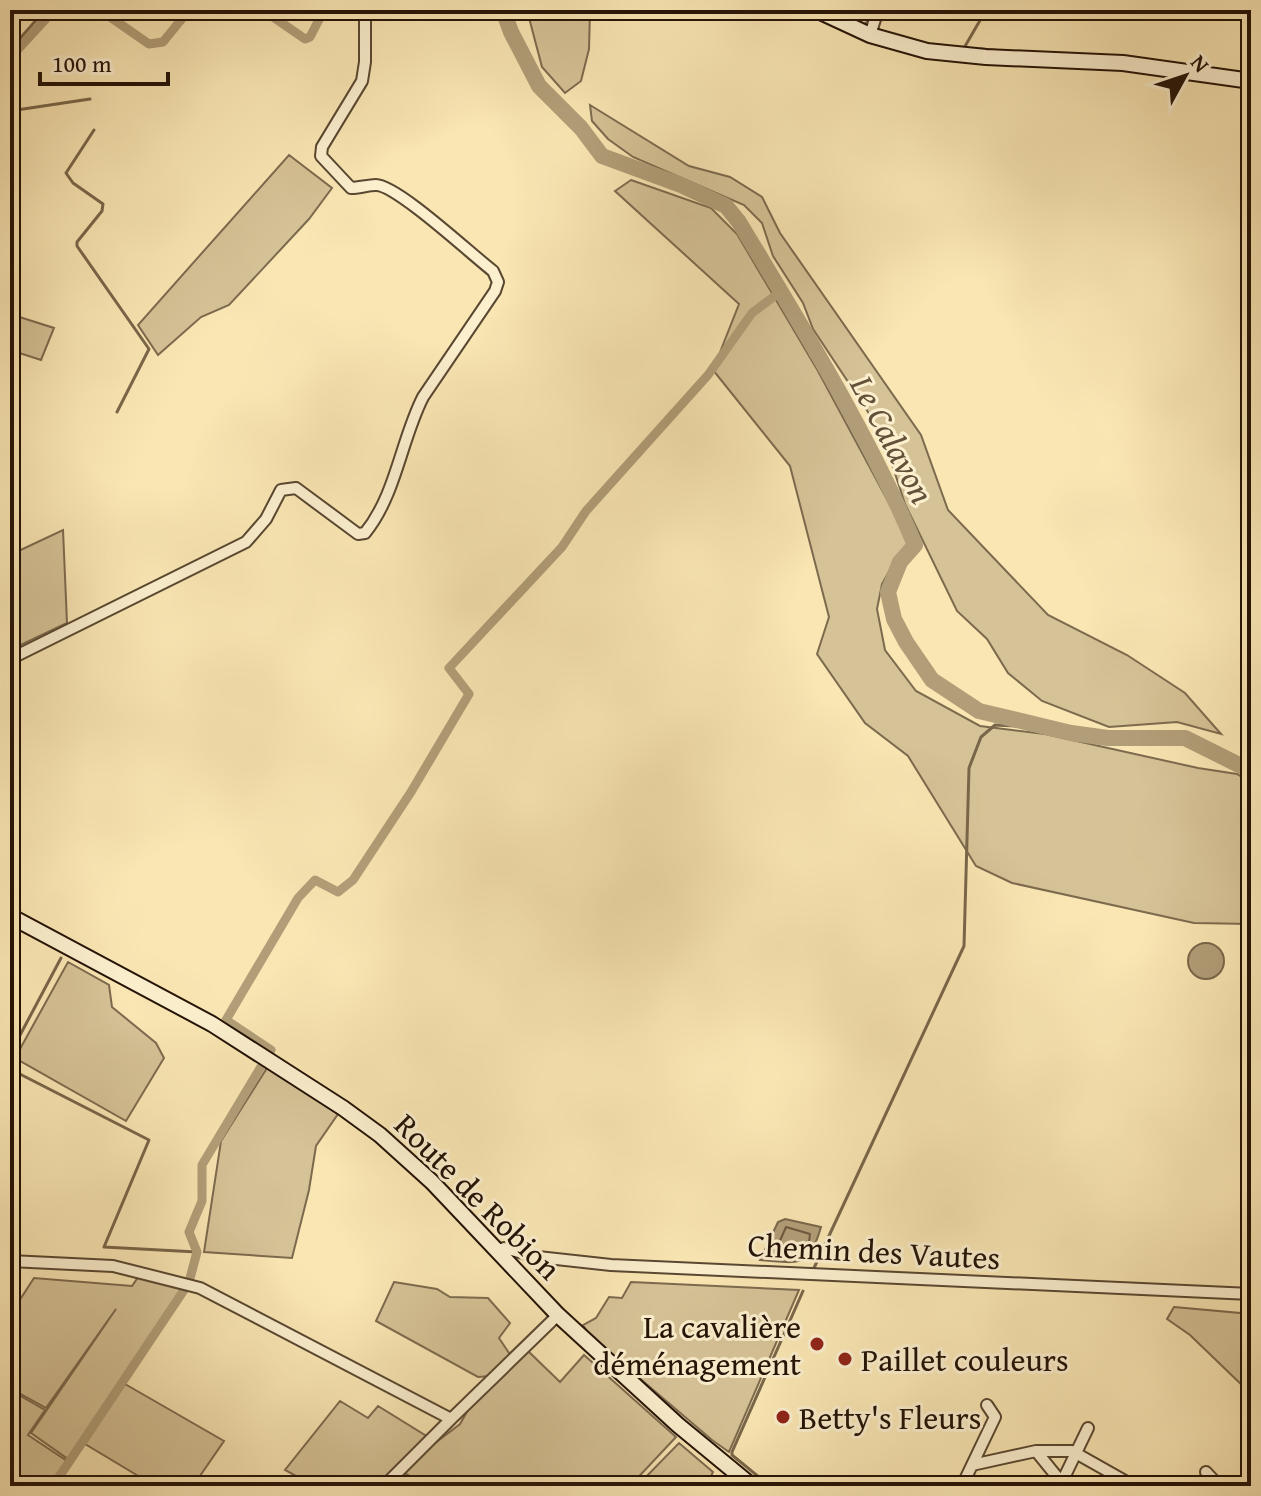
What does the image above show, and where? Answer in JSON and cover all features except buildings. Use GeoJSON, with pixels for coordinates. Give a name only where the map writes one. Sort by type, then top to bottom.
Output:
{"type":"FeatureCollection","features":[{"type":"Feature","properties":{"kind":"main road"},"geometry":{"type":"LineString","coordinates":[[816,10],[870,35],[942,53],[1123,63],[1251,81]]}},
{"type":"Feature","properties":{"kind":"main road","name":"Route de Robion"},"geometry":{"type":"LineString","coordinates":[[10,916],[212,1024],[343,1108],[408,1159],[558,1315],[678,1425],[752,1486]]}},
{"type":"Feature","properties":{"kind":"street"},"geometry":{"type":"LineString","coordinates":[[10,659],[246,542],[266,519],[281,490],[288,487],[296,488],[358,534],[365,533],[371,526],[390,486],[418,406],[498,282],[493,271],[417,209],[387,188],[377,185],[351,188],[321,156],[322,147],[362,81],[365,10]]}},
{"type":"Feature","properties":{"kind":"street"},"geometry":{"type":"LineString","coordinates":[[870,35],[878,10]]}},
{"type":"Feature","properties":{"kind":"street","name":"Chemin des Vautes"},"geometry":{"type":"LineString","coordinates":[[497,1251],[510,1248],[538,1257],[611,1265],[1251,1294]]}},
{"type":"Feature","properties":{"kind":"street"},"geometry":{"type":"LineString","coordinates":[[10,1261],[113,1266],[200,1288],[451,1419]]}},
{"type":"Feature","properties":{"kind":"street"},"geometry":{"type":"LineString","coordinates":[[384,1486],[558,1315]]}},
{"type":"Feature","properties":{"kind":"street"},"geometry":{"type":"LineString","coordinates":[[962,1486],[995,1417],[987,1405]]}},
{"type":"Feature","properties":{"kind":"street"},"geometry":{"type":"LineString","coordinates":[[1061,1485],[1088,1428]]}},
{"type":"Feature","properties":{"kind":"street"},"geometry":{"type":"LineString","coordinates":[[972,1465],[1036,1451],[1074,1452],[1134,1486]]}},
{"type":"Feature","properties":{"kind":"street"},"geometry":{"type":"LineString","coordinates":[[1036,1451],[1061,1485]]}},
{"type":"Feature","properties":{"kind":"street"},"geometry":{"type":"LineString","coordinates":[[1206,1472],[1219,1486]]}},
{"type":"Feature","properties":{"kind":"shaded area"},"geometry":{"type":"Polygon","coordinates":[[[527,10],[590,10],[589,49],[581,81],[565,93],[542,67],[527,10]]]}},
{"type":"Feature","properties":{"kind":"shaded area"},"geometry":{"type":"Polygon","coordinates":[[[590,105],[689,166],[730,177],[762,197],[780,233],[921,435],[948,510],[1048,615],[1127,655],[1185,693],[1221,734],[1177,722],[1109,727],[1042,701],[1008,673],[987,639],[957,611],[905,504],[889,455],[868,412],[813,329],[803,303],[773,256],[762,223],[744,205],[633,157],[608,139],[592,121],[590,105]]]}},
{"type":"Feature","properties":{"kind":"shaded area"},"geometry":{"type":"Polygon","coordinates":[[[289,155],[332,188],[309,219],[229,305],[201,317],[158,355],[138,325],[289,155]]]}},
{"type":"Feature","properties":{"kind":"shaded area"},"geometry":{"type":"Polygon","coordinates":[[[631,180],[711,208],[737,234],[818,371],[911,544],[897,557],[882,584],[877,609],[885,650],[916,691],[980,726],[1045,734],[1237,774],[1251,783],[1251,924],[1194,923],[1012,883],[976,866],[908,756],[865,723],[817,654],[829,617],[790,466],[713,370],[739,304],[615,191],[631,180]]]}},
{"type":"Feature","properties":{"kind":"shaded area"},"geometry":{"type":"Polygon","coordinates":[[[10,314],[54,328],[41,360],[10,350],[10,314]]]}},
{"type":"Feature","properties":{"kind":"shaded area"},"geometry":{"type":"Polygon","coordinates":[[[63,530],[67,623],[10,650],[10,555],[63,530]]]}},
{"type":"Feature","properties":{"kind":"shaded area"},"geometry":{"type":"Polygon","coordinates":[[[68,962],[109,985],[112,1007],[156,1043],[164,1058],[126,1121],[15,1058],[68,962]]]}},
{"type":"Feature","properties":{"kind":"shaded area"},"geometry":{"type":"Polygon","coordinates":[[[267,1068],[338,1114],[316,1146],[292,1258],[204,1252],[221,1141],[267,1068]]]}},
{"type":"Feature","properties":{"kind":"shaded area"},"geometry":{"type":"Polygon","coordinates":[[[139,1276],[182,1288],[68,1459],[31,1433],[116,1309],[46,1408],[10,1388],[10,1315],[34,1278],[132,1286],[139,1276]]]}},
{"type":"Feature","properties":{"kind":"shaded area"},"geometry":{"type":"Polygon","coordinates":[[[394,1282],[437,1289],[450,1297],[488,1298],[510,1323],[499,1338],[511,1356],[491,1376],[478,1377],[376,1321],[394,1282]]]}},
{"type":"Feature","properties":{"kind":"shaded area"},"geometry":{"type":"Polygon","coordinates":[[[631,1282],[799,1290],[729,1452],[590,1336],[583,1325],[596,1318],[609,1297],[622,1298],[631,1282]]]}},
{"type":"Feature","properties":{"kind":"shaded area"},"geometry":{"type":"Polygon","coordinates":[[[1174,1307],[1251,1314],[1251,1380],[1247,1390],[1190,1335],[1167,1319],[1174,1307]]]}},
{"type":"Feature","properties":{"kind":"shaded area"},"geometry":{"type":"Polygon","coordinates":[[[528,1351],[560,1382],[584,1355],[676,1437],[630,1486],[427,1486],[403,1472],[460,1424],[468,1410],[528,1351]]]}},
{"type":"Feature","properties":{"kind":"shaded area"},"geometry":{"type":"Polygon","coordinates":[[[125,1384],[224,1441],[193,1486],[155,1486],[85,1444],[125,1384]]]}},
{"type":"Feature","properties":{"kind":"shaded area"},"geometry":{"type":"Polygon","coordinates":[[[10,1390],[45,1410],[28,1435],[67,1461],[48,1486],[10,1486],[10,1390]]]}},
{"type":"Feature","properties":{"kind":"shaded area"},"geometry":{"type":"Polygon","coordinates":[[[340,1401],[368,1418],[378,1406],[428,1437],[380,1486],[314,1486],[285,1470],[340,1401]]]}},
{"type":"Feature","properties":{"kind":"shaded area"},"geometry":{"type":"Polygon","coordinates":[[[679,1443],[713,1472],[711,1476],[718,1484],[723,1480],[731,1486],[637,1486],[679,1443]]]}},
{"type":"Feature","properties":{"kind":"water"},"geometry":{"type":"Polygon","coordinates":[[[1206,943],[1218,949],[1224,961],[1218,973],[1206,979],[1194,973],[1188,961],[1194,949],[1206,943]]]}},
{"type":"Feature","properties":{"kind":"water"},"geometry":{"type":"Polygon","coordinates":[[[785,1219],[821,1227],[812,1250],[807,1257],[793,1262],[760,1260],[778,1222],[785,1219]]]}},
{"type":"Feature","properties":{"kind":"waterway"},"geometry":{"type":"LineString","coordinates":[[10,50],[45,10]]}},
{"type":"Feature","properties":{"kind":"waterway"},"geometry":{"type":"LineString","coordinates":[[10,58],[54,10]]}},
{"type":"Feature","properties":{"kind":"waterway"},"geometry":{"type":"LineString","coordinates":[[100,10],[149,44],[163,42],[189,10]]}},
{"type":"Feature","properties":{"kind":"waterway"},"geometry":{"type":"LineString","coordinates":[[263,10],[305,39],[310,37],[324,10]]}},
{"type":"Feature","properties":{"kind":"waterway","name":"Le Calavon"},"geometry":{"type":"LineString","coordinates":[[503,10],[539,86],[581,128],[602,156],[681,185],[726,206],[739,222],[855,421],[915,545],[900,562],[888,592],[894,619],[932,680],[979,711],[1071,733],[1108,738],[1185,738],[1251,771]]}},
{"type":"Feature","properties":{"kind":"waterway"},"geometry":{"type":"LineString","coordinates":[[964,48],[986,10]]}},
{"type":"Feature","properties":{"kind":"waterway"},"geometry":{"type":"LineString","coordinates":[[862,26],[872,14]]}},
{"type":"Feature","properties":{"kind":"waterway"},"geometry":{"type":"LineString","coordinates":[[981,49],[1001,51]]}},
{"type":"Feature","properties":{"kind":"waterway"},"geometry":{"type":"LineString","coordinates":[[1149,60],[1240,73]]}},
{"type":"Feature","properties":{"kind":"waterway"},"geometry":{"type":"LineString","coordinates":[[10,111],[90,99]]}},
{"type":"Feature","properties":{"kind":"waterway"},"geometry":{"type":"LineString","coordinates":[[94,130],[66,173],[73,183],[103,204],[102,211],[77,246],[149,349],[117,412]]}},
{"type":"Feature","properties":{"kind":"waterway"},"geometry":{"type":"LineString","coordinates":[[189,1282],[197,1252],[189,1232],[202,1201],[202,1165],[271,1050],[226,1020],[298,898],[315,880],[338,892],[353,880],[411,792],[469,694],[449,668],[562,547],[586,511],[708,375],[752,313],[780,292]]}},
{"type":"Feature","properties":{"kind":"waterway"},"geometry":{"type":"LineString","coordinates":[[814,1268],[964,946],[969,768],[981,737],[995,725],[1016,726],[1022,720]]}},
{"type":"Feature","properties":{"kind":"waterway"},"geometry":{"type":"LineString","coordinates":[[10,1054],[61,958]]}},
{"type":"Feature","properties":{"kind":"waterway"},"geometry":{"type":"LineString","coordinates":[[10,1069],[149,1140],[104,1247],[197,1252]]}},
{"type":"Feature","properties":{"kind":"waterway"},"geometry":{"type":"LineString","coordinates":[[53,1486],[186,1287]]}},
{"type":"Feature","properties":{"kind":"waterway"},"geometry":{"type":"LineString","coordinates":[[770,1486],[732,1452],[803,1291]]}},
{"type":"Feature","properties":{"kind":"place","name":"La cavalière déménagement"},"geometry":{"type":"Point","coordinates":[817,1344]}},
{"type":"Feature","properties":{"kind":"place","name":"Paillet couleurs"},"geometry":{"type":"Point","coordinates":[845,1359]}},
{"type":"Feature","properties":{"kind":"place","name":"Betty's Fleurs"},"geometry":{"type":"Point","coordinates":[783,1417]}}]}
